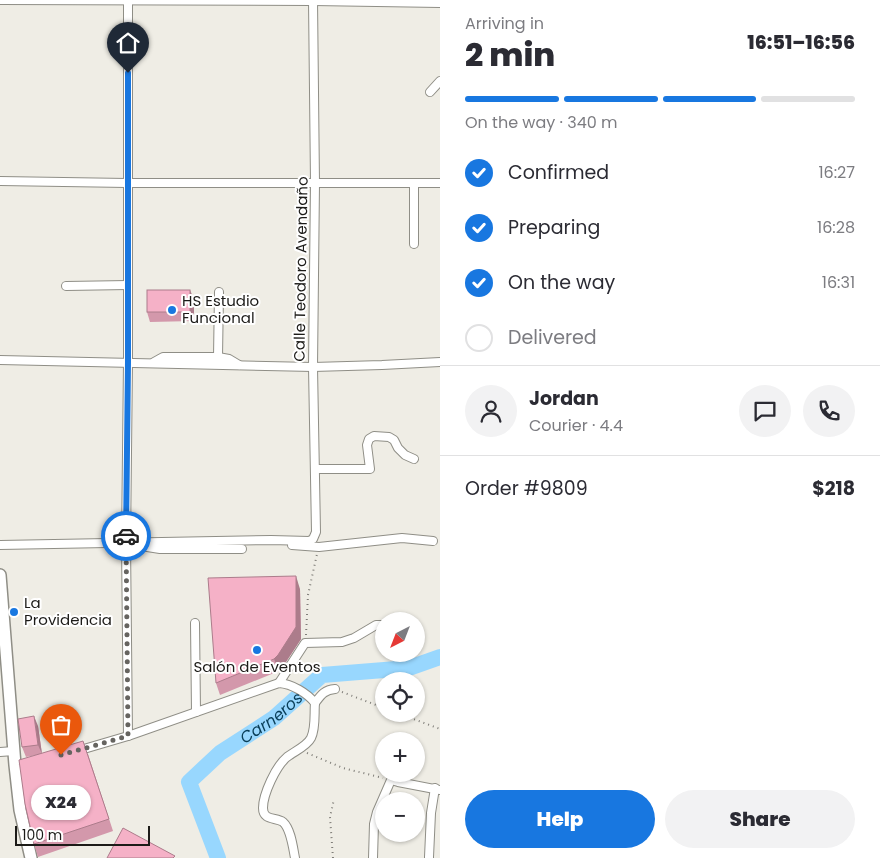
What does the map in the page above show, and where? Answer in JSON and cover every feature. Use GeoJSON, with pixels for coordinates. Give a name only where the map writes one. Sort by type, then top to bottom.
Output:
{"type":"FeatureCollection","features":[{"type":"Feature","properties":{"kind":"main road"},"geometry":{"type":"LineString","coordinates":[[0,575],[14,751],[18,765],[20,810],[31,858]]}},
{"type":"Feature","properties":{"kind":"street"},"geometry":{"type":"LineString","coordinates":[[0,0],[312,0],[440,3]]}},
{"type":"Feature","properties":{"kind":"street"},"geometry":{"type":"LineString","coordinates":[[128,0],[126,543],[128,736]]}},
{"type":"Feature","properties":{"kind":"street","name":"Calle Teodoro Avendaño"},"geometry":{"type":"LineString","coordinates":[[271,540],[309,541],[316,532],[313,367],[315,183],[312,0]]}},
{"type":"Feature","properties":{"kind":"street"},"geometry":{"type":"LineString","coordinates":[[430,92],[440,81]]}},
{"type":"Feature","properties":{"kind":"street"},"geometry":{"type":"LineString","coordinates":[[0,181],[440,183]]}},
{"type":"Feature","properties":{"kind":"street"},"geometry":{"type":"LineString","coordinates":[[414,183],[414,244]]}},
{"type":"Feature","properties":{"kind":"street"},"geometry":{"type":"LineString","coordinates":[[66,286],[128,285]]}},
{"type":"Feature","properties":{"kind":"street"},"geometry":{"type":"LineString","coordinates":[[218,357],[219,292]]}},
{"type":"Feature","properties":{"kind":"street"},"geometry":{"type":"LineString","coordinates":[[152,362],[163,357],[218,357],[229,359],[241,366]]}},
{"type":"Feature","properties":{"kind":"street"},"geometry":{"type":"LineString","coordinates":[[0,360],[313,367],[440,362]]}},
{"type":"Feature","properties":{"kind":"street"},"geometry":{"type":"LineString","coordinates":[[315,469],[370,469],[367,445],[369,439],[374,436],[389,437],[394,440],[398,448],[405,455],[414,459]]}},
{"type":"Feature","properties":{"kind":"street"},"geometry":{"type":"LineString","coordinates":[[0,545],[271,540],[281,545],[319,547],[402,538],[433,541]]}},
{"type":"Feature","properties":{"kind":"street"},"geometry":{"type":"LineString","coordinates":[[126,543],[160,549],[242,549]]}},
{"type":"Feature","properties":{"kind":"street"},"geometry":{"type":"LineString","coordinates":[[195,623],[196,712]]}},
{"type":"Feature","properties":{"kind":"street"},"geometry":{"type":"LineString","coordinates":[[279,683],[305,643],[342,642],[354,638],[375,626]]}},
{"type":"Feature","properties":{"kind":"street"},"geometry":{"type":"LineString","coordinates":[[73,752],[128,736],[279,683],[290,685],[313,701]]}},
{"type":"Feature","properties":{"kind":"street"},"geometry":{"type":"LineString","coordinates":[[295,858],[288,828],[282,821],[268,818],[264,814],[265,794],[280,765],[312,737],[313,701],[323,692],[335,689]]}},
{"type":"Feature","properties":{"kind":"street"},"geometry":{"type":"LineString","coordinates":[[0,752],[14,751]]}},
{"type":"Feature","properties":{"kind":"street"},"geometry":{"type":"LineString","coordinates":[[373,858],[374,824],[377,812],[390,782]]}},
{"type":"Feature","properties":{"kind":"street"},"geometry":{"type":"LineString","coordinates":[[398,782],[438,789],[431,813],[429,857]]}},
{"type":"Feature","properties":{"kind":"path"},"geometry":{"type":"LineString","coordinates":[[305,643],[308,595],[319,547]]}},
{"type":"Feature","properties":{"kind":"path"},"geometry":{"type":"LineString","coordinates":[[335,689],[375,705]]}},
{"type":"Feature","properties":{"kind":"path"},"geometry":{"type":"LineString","coordinates":[[421,722],[440,729]]}},
{"type":"Feature","properties":{"kind":"path"},"geometry":{"type":"LineString","coordinates":[[298,750],[343,768],[375,776]]}},
{"type":"Feature","properties":{"kind":"path"},"geometry":{"type":"LineString","coordinates":[[333,858],[330,817],[334,799]]}},
{"type":"Feature","properties":{"kind":"building"},"geometry":{"type":"Polygon","coordinates":[[[147,290],[190,290],[190,312],[147,312],[147,290]]]}},
{"type":"Feature","properties":{"kind":"building","name":"Salón de Eventos"},"geometry":{"type":"Polygon","coordinates":[[[296,576],[296,627],[278,655],[274,659],[216,683],[208,578],[296,576]]]}},
{"type":"Feature","properties":{"kind":"building"},"geometry":{"type":"Polygon","coordinates":[[[34,716],[38,745],[22,747],[18,719],[34,716]]]}},
{"type":"Feature","properties":{"kind":"building"},"geometry":{"type":"Polygon","coordinates":[[[83,741],[109,819],[34,844],[25,804],[19,760],[83,741]]]}},
{"type":"Feature","properties":{"kind":"building"},"geometry":{"type":"Polygon","coordinates":[[[123,828],[175,856],[173,858],[107,858],[123,828]]]}},
{"type":"Feature","properties":{"kind":"waterway","name":"Carneros"},"geometry":{"type":"LineString","coordinates":[[218,858],[189,782],[220,753],[274,718],[322,675],[409,668],[440,657]]}},
{"type":"Feature","properties":{"kind":"way so far"},"geometry":{"type":"LineString","coordinates":[[61,755],[128,736],[126,536]]}},
{"type":"Feature","properties":{"kind":"place","name":"HS Estudio Funcional"},"geometry":{"type":"Point","coordinates":[172,310]}},
{"type":"Feature","properties":{"kind":"place","name":"La Providencia"},"geometry":{"type":"Point","coordinates":[14,612]}},
{"type":"Feature","properties":{"kind":"place","name":"Salón de Eventos"},"geometry":{"type":"Point","coordinates":[257,650]}},
{"type":"Feature","properties":{"kind":"place","name":"X24"},"geometry":{"type":"Point","coordinates":[61,755]}},
{"type":"Feature","properties":{"kind":"route"},"geometry":{"type":"LineString","coordinates":[[126,536],[128,73]]}}]}
